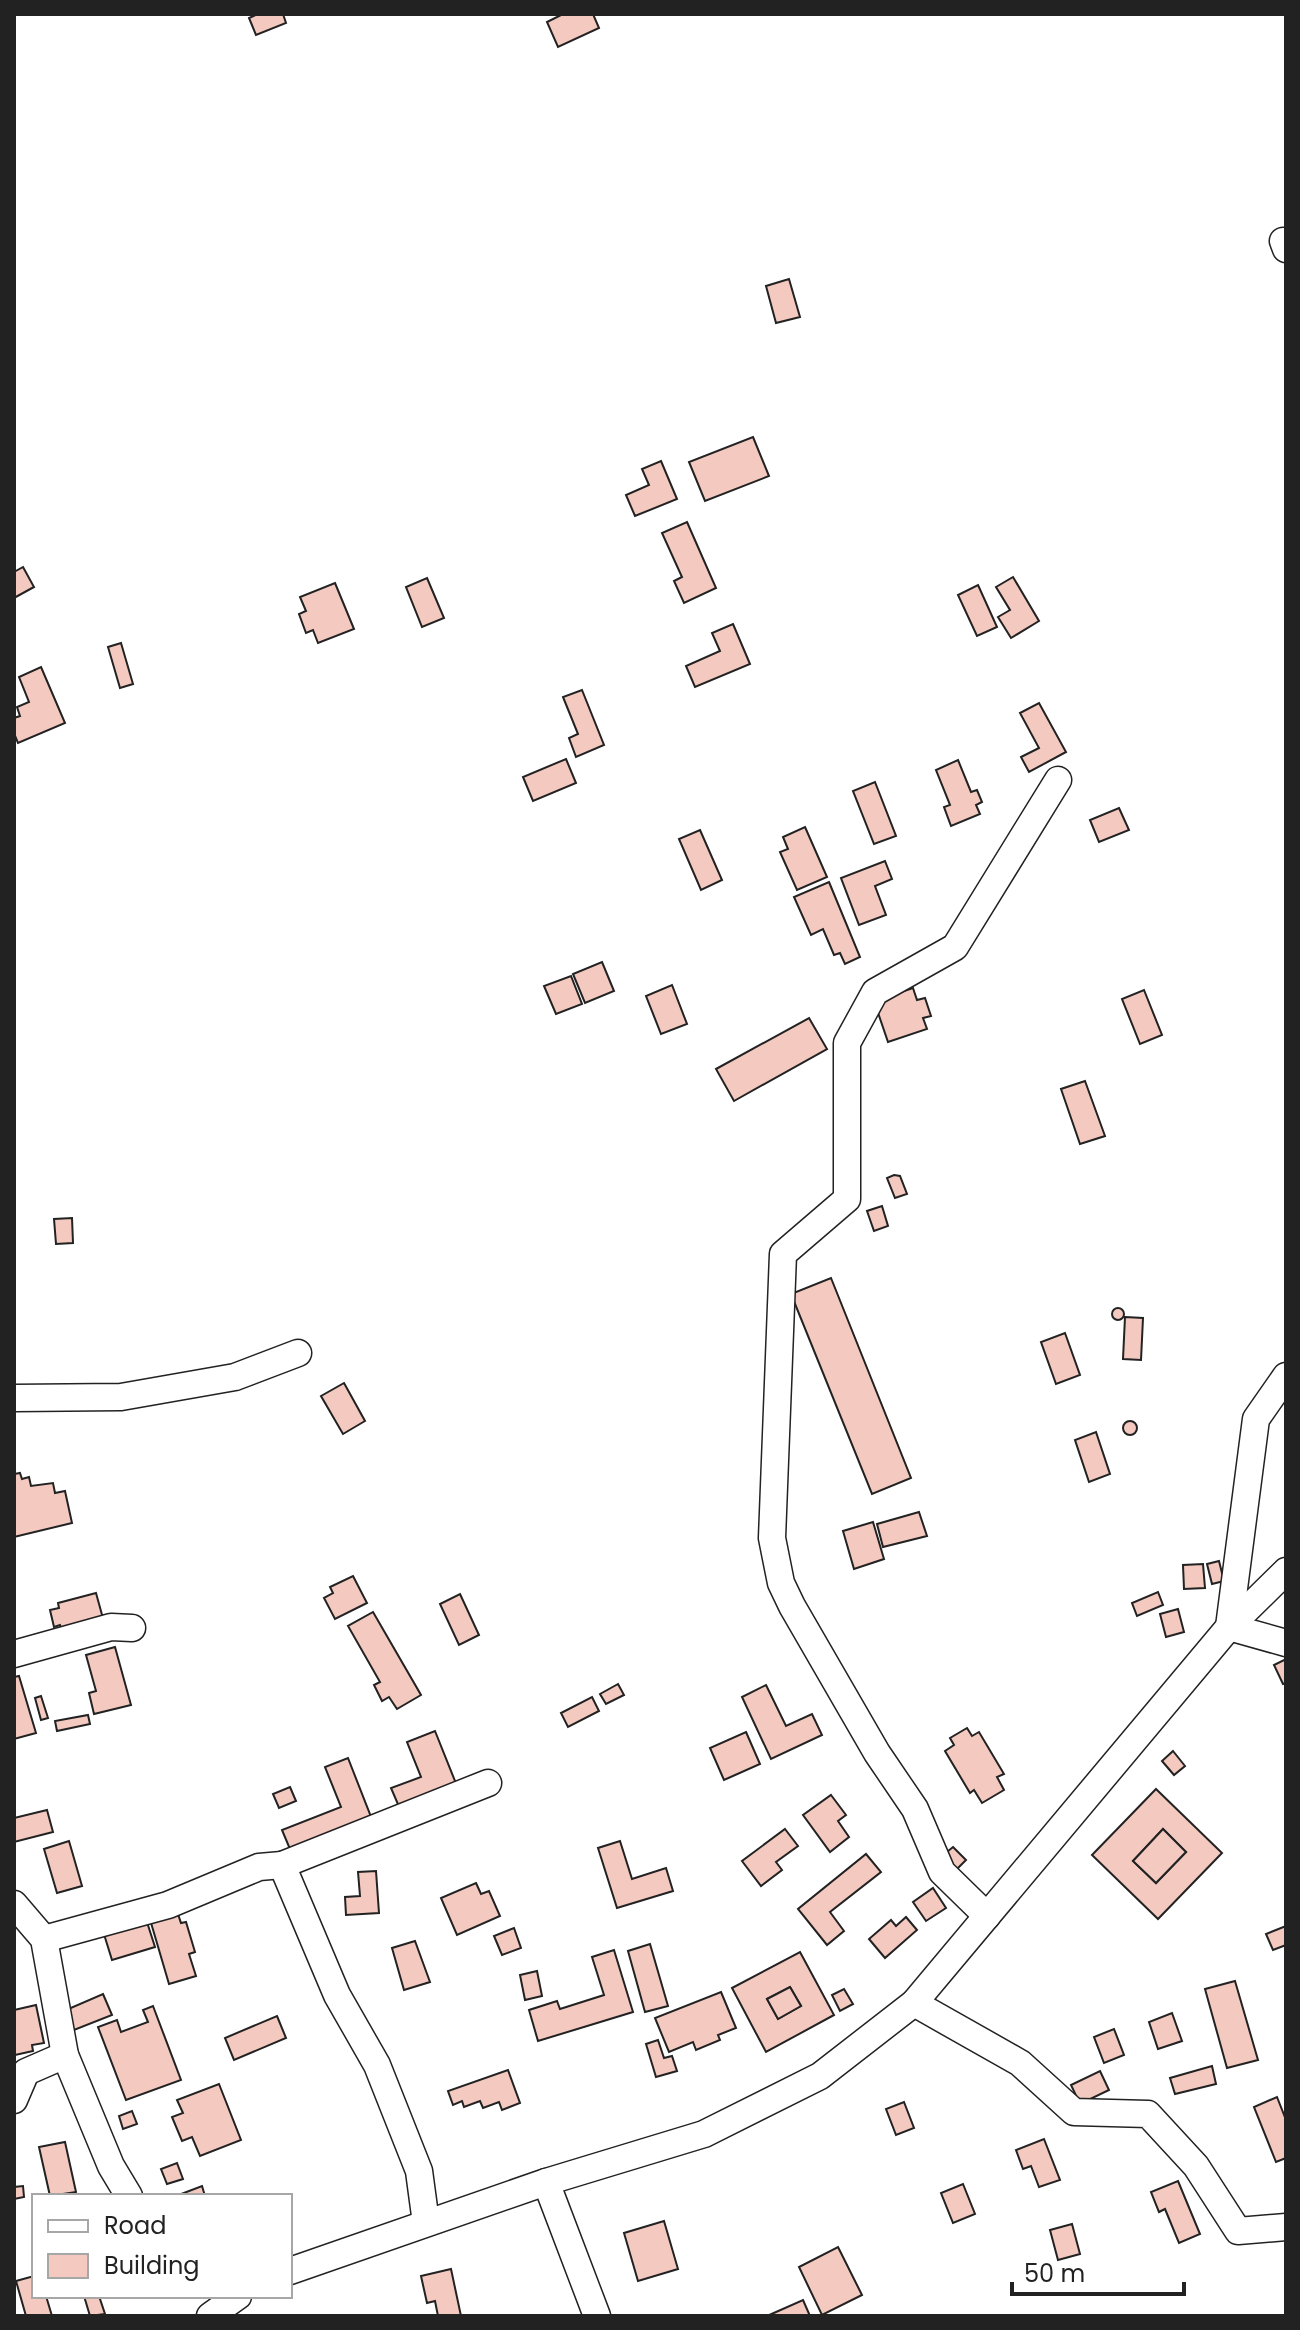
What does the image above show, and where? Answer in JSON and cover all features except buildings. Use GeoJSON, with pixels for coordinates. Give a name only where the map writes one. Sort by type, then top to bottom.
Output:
{"type":"FeatureCollection","features":[{"type":"Feature","properties":{"kind":"street"},"geometry":{"type":"LineString","coordinates":[[987,1916],[942,1872],[915,1809],[877,1753],[781,1583],[772,1538],[783,1254],[847,1199],[847,1043],[875,992],[955,947],[1058,780]]}},
{"type":"Feature","properties":{"kind":"street"},"geometry":{"type":"LineString","coordinates":[[14,1398],[121,1397],[235,1377],[298,1353]]}},
{"type":"Feature","properties":{"kind":"street"},"geometry":{"type":"LineString","coordinates":[[1229,1627],[1256,1419],[1286,1376]]}},
{"type":"Feature","properties":{"kind":"street"},"geometry":{"type":"LineString","coordinates":[[292,2270],[546,2182],[704,2134],[754,2112],[820,2076],[914,2003],[1229,1627],[1286,1571]]}},
{"type":"Feature","properties":{"kind":"street"},"geometry":{"type":"LineString","coordinates":[[14,1654],[111,1627],[132,1628]]}},
{"type":"Feature","properties":{"kind":"street"},"geometry":{"type":"LineString","coordinates":[[1229,1627],[1286,1643]]}},
{"type":"Feature","properties":{"kind":"street"},"geometry":{"type":"LineString","coordinates":[[44,1939],[168,1905],[259,1867],[282,1865],[488,1783]]}},
{"type":"Feature","properties":{"kind":"street"},"geometry":{"type":"LineString","coordinates":[[282,1865],[337,1995],[377,2065],[419,2171],[426,2223]]}},
{"type":"Feature","properties":{"kind":"street"},"geometry":{"type":"LineString","coordinates":[[14,1904],[44,1939],[65,2055],[111,2166],[128,2194]]}},
{"type":"Feature","properties":{"kind":"street"},"geometry":{"type":"LineString","coordinates":[[914,2003],[1020,2063],[1074,2112],[1148,2114],[1196,2166],[1238,2231],[1286,2227]]}},
{"type":"Feature","properties":{"kind":"street"},"geometry":{"type":"LineString","coordinates":[[14,2100],[20,2072],[65,2055]]}},
{"type":"Feature","properties":{"kind":"street"},"geometry":{"type":"LineString","coordinates":[[546,2182],[597,2316]]}},
{"type":"Feature","properties":{"kind":"street"},"geometry":{"type":"LineString","coordinates":[[208,2308],[233,2298]]}}]}
